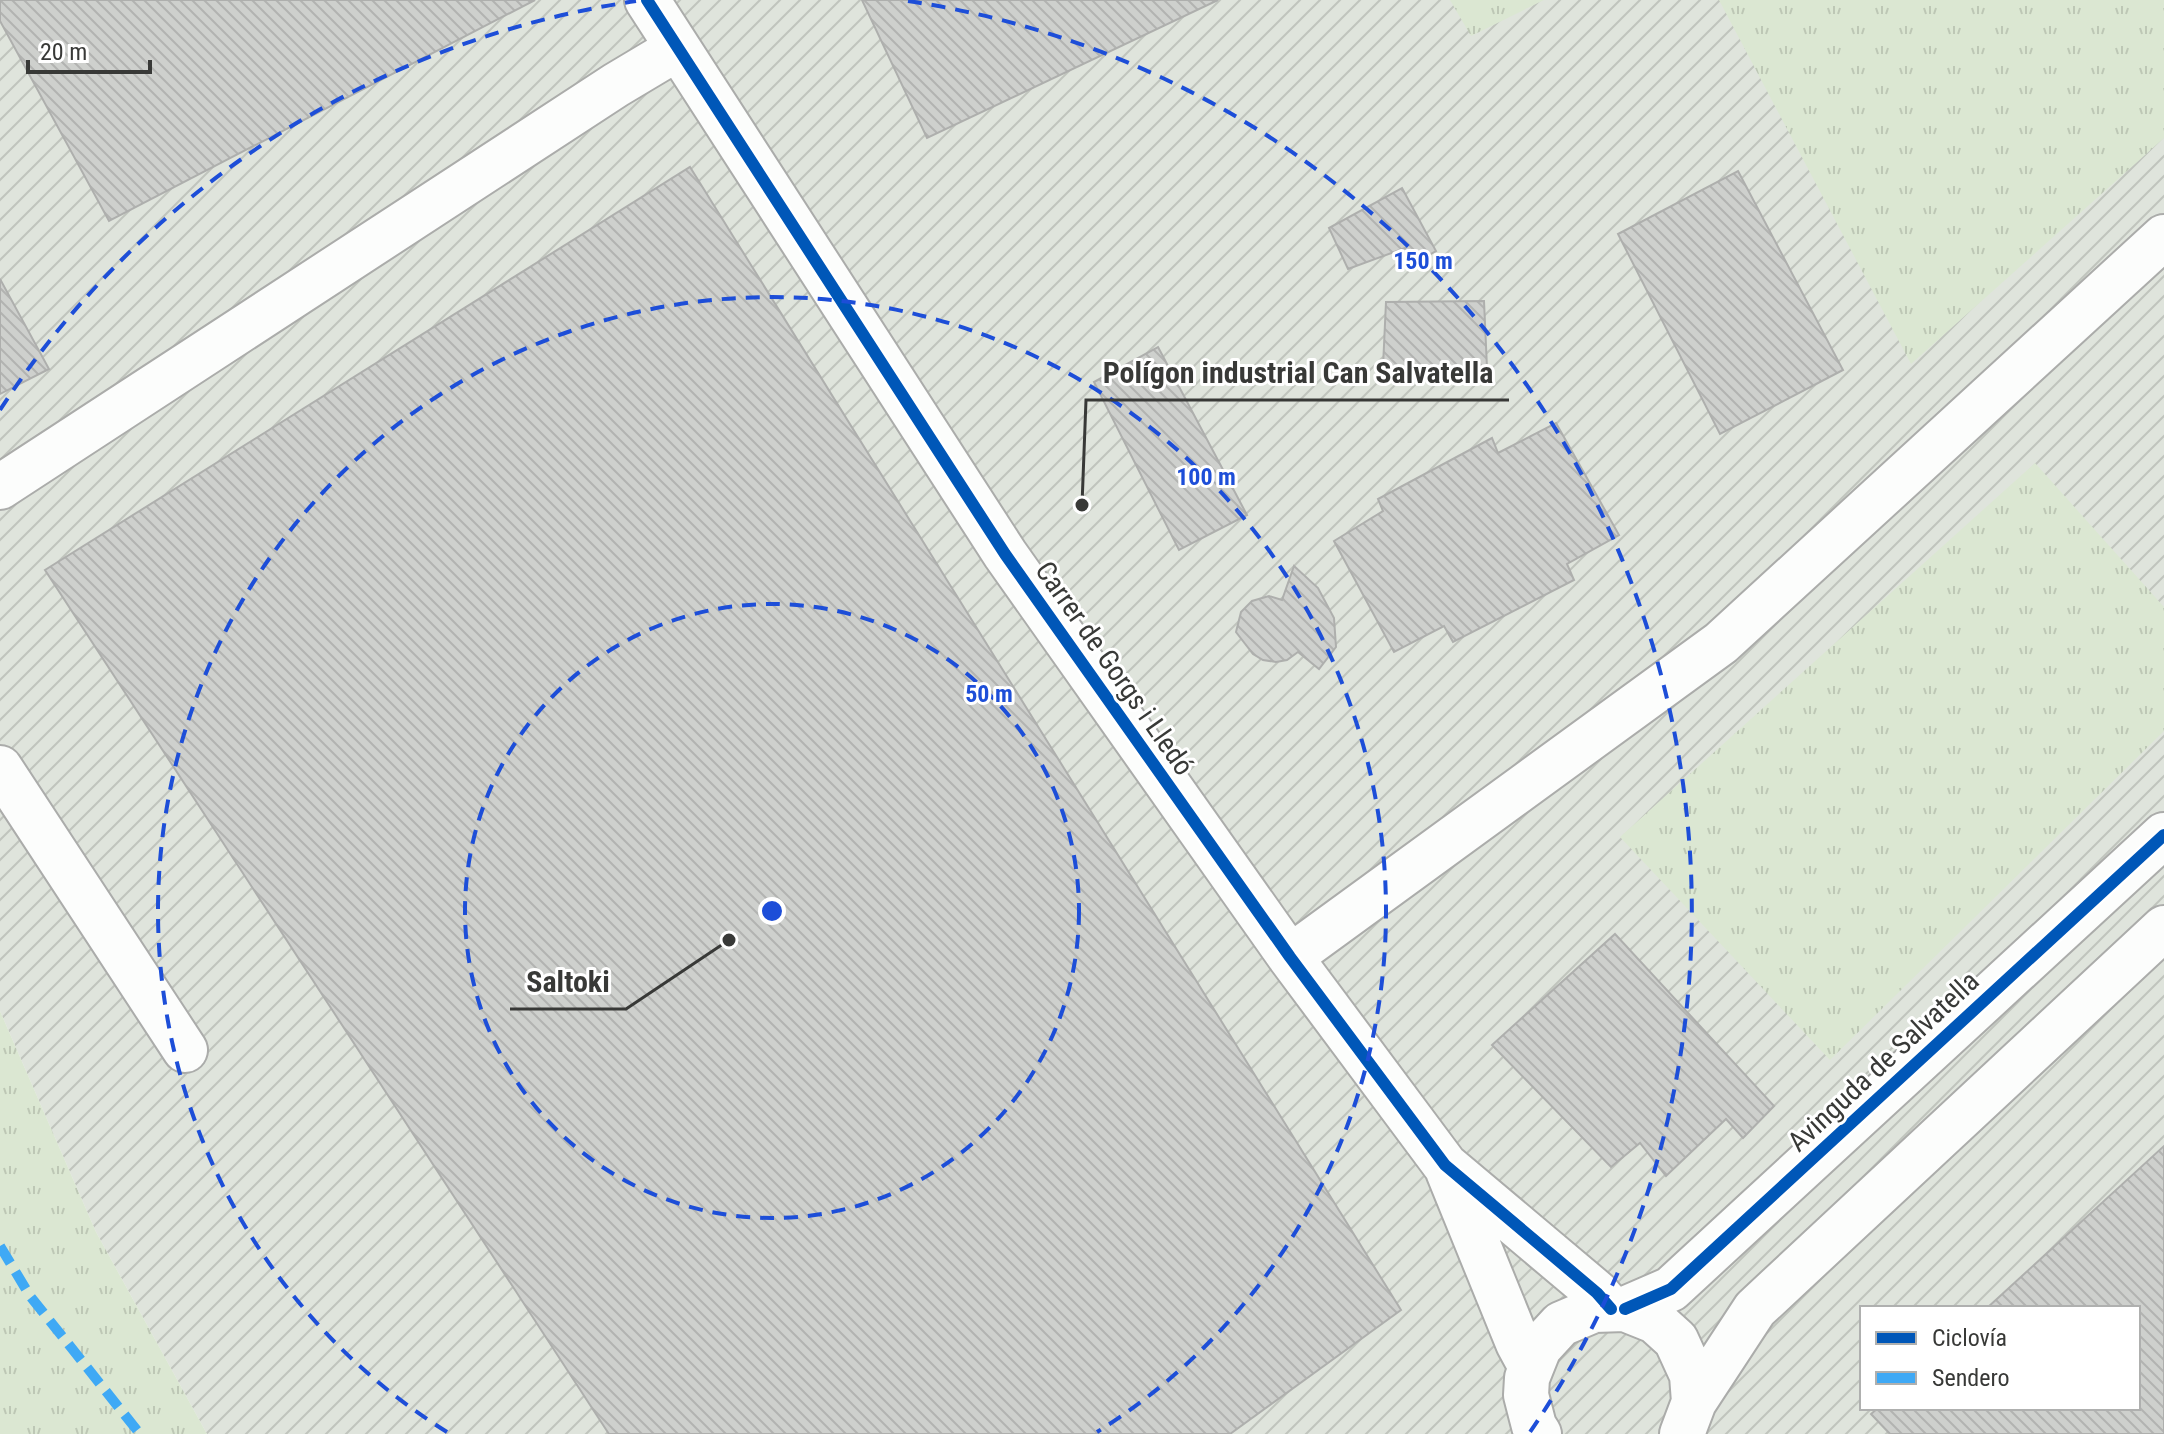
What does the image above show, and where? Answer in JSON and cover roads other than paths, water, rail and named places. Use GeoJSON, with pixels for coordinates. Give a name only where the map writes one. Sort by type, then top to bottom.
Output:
{"type":"FeatureCollection","features":[{"type":"Feature","properties":{"kind":"street","name":"Carrer de Gorgs i Lledó"},"geometry":{"type":"LineString","coordinates":[[647,0],[1005,554],[1290,957],[1445,1165],[1618,1309],[1655,1321],[1676,1340],[1692,1375],[1689,1423]]}},
{"type":"Feature","properties":{"kind":"street"},"geometry":{"type":"LineString","coordinates":[[0,487],[616,85],[678,48]]}},
{"type":"Feature","properties":{"kind":"street"},"geometry":{"type":"LineString","coordinates":[[1290,957],[1721,643],[2164,237]]}},
{"type":"Feature","properties":{"kind":"street"},"geometry":{"type":"LineString","coordinates":[[0,768],[185,1050]]}},
{"type":"Feature","properties":{"kind":"street","name":"Avinguda de Salvatella"},"geometry":{"type":"LineString","coordinates":[[1527,1408],[1539,1348],[1561,1324],[1594,1310],[1618,1309],[1671,1289],[2164,835]]}},
{"type":"Feature","properties":{"kind":"street"},"geometry":{"type":"LineString","coordinates":[[1689,1423],[1755,1309],[2164,928]]}},
{"type":"Feature","properties":{"kind":"street","name":"Carrer de Gorgs i Lledó"},"geometry":{"type":"LineString","coordinates":[[1445,1165],[1518,1343],[1527,1408]]}},
{"type":"Feature","properties":{"kind":"place","name":"Polígon industrial Can Salvatella"},"geometry":{"type":"Point","coordinates":[1082,505]}},
{"type":"Feature","properties":{"kind":"place","name":"Saltoki"},"geometry":{"type":"Point","coordinates":[729,940]}}]}
